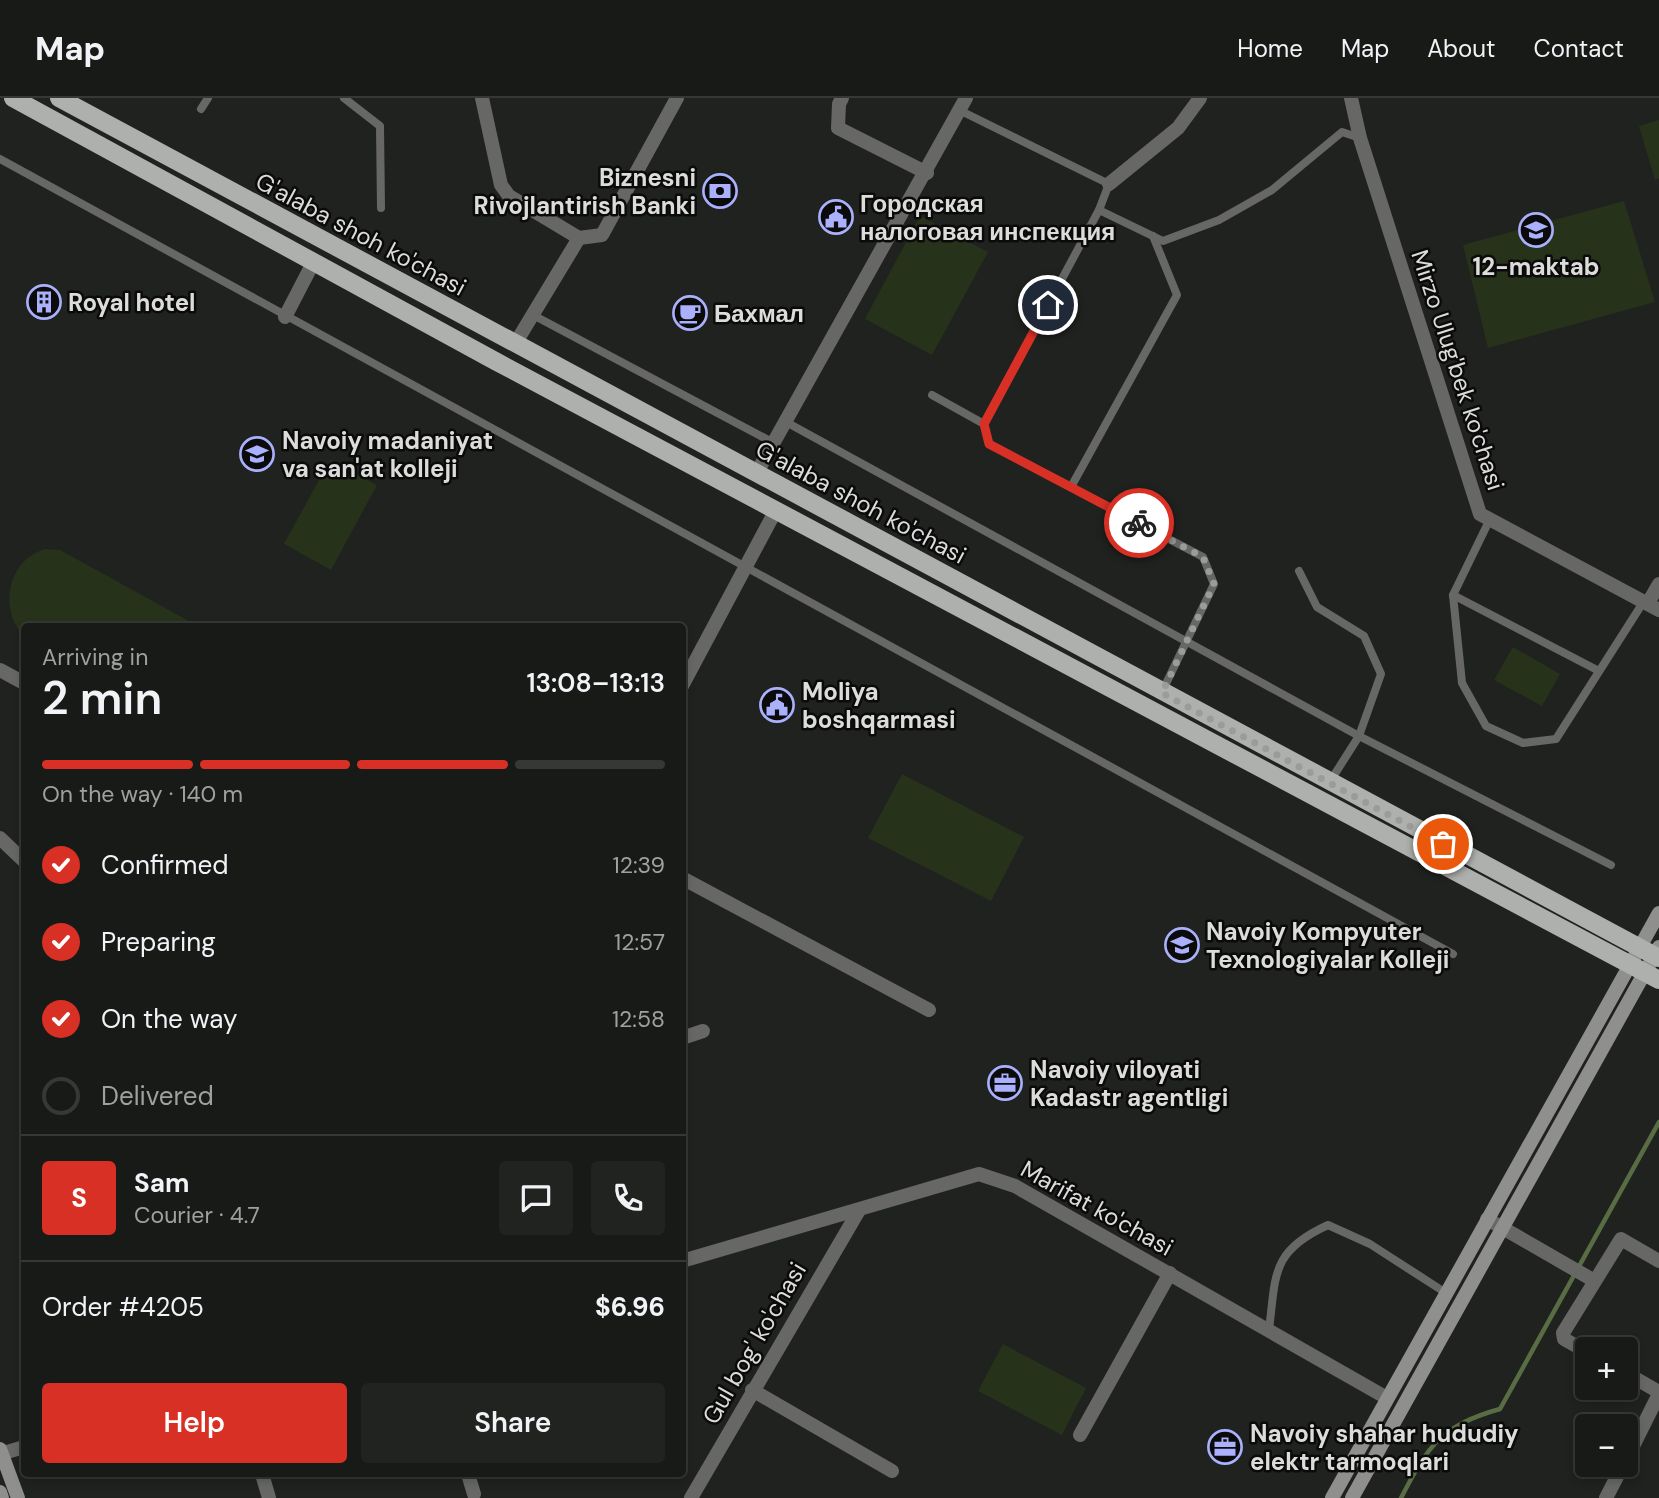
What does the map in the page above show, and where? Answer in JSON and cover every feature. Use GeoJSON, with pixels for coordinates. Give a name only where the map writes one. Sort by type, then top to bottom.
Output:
{"type":"FeatureCollection","features":[{"type":"Feature","properties":{"kind":"main road","name":"G'alaba shoh ko'chasi"},"geometry":{"type":"LineString","coordinates":[[13,98],[776,510],[1570,935],[1645,972]]}},
{"type":"Feature","properties":{"kind":"main road","name":"G'alaba shoh ko'chasi"},"geometry":{"type":"LineString","coordinates":[[59,98],[1329,783],[1653,952]]}},
{"type":"Feature","properties":{"kind":"main road"},"geometry":{"type":"LineString","coordinates":[[1352,1498],[1645,972],[1653,952],[1659,913]]}},
{"type":"Feature","properties":{"kind":"main road"},"geometry":{"type":"LineString","coordinates":[[1332,1498],[1487,1219],[1645,972]]}},
{"type":"Feature","properties":{"kind":"main road"},"geometry":{"type":"LineString","coordinates":[[0,1452],[18,1498]]}},
{"type":"Feature","properties":{"kind":"main road"},"geometry":{"type":"LineString","coordinates":[[0,1492],[2,1498]]}},
{"type":"Feature","properties":{"kind":"street"},"geometry":{"type":"LineString","coordinates":[[482,98],[500,185],[509,196],[579,238],[602,235],[677,98]]}},
{"type":"Feature","properties":{"kind":"street"},"geometry":{"type":"LineString","coordinates":[[842,98],[839,104],[838,128],[927,173]]}},
{"type":"Feature","properties":{"kind":"street"},"geometry":{"type":"LineString","coordinates":[[1110,184],[1178,128],[1200,98]]}},
{"type":"Feature","properties":{"kind":"street","name":"Mirzo Ulug'bek ko'chasi"},"geometry":{"type":"LineString","coordinates":[[1351,98],[1360,138],[1480,514],[1650,604]]}},
{"type":"Feature","properties":{"kind":"street"},"geometry":{"type":"LineString","coordinates":[[756,474],[927,173],[963,104]]}},
{"type":"Feature","properties":{"kind":"street"},"geometry":{"type":"LineString","coordinates":[[515,344],[579,238]]}},
{"type":"Feature","properties":{"kind":"street"},"geometry":{"type":"LineString","coordinates":[[285,317],[313,262]]}},
{"type":"Feature","properties":{"kind":"street"},"geometry":{"type":"LineString","coordinates":[[686,679],[776,510]]}},
{"type":"Feature","properties":{"kind":"street"},"geometry":{"type":"LineString","coordinates":[[1650,604],[1659,584]]}},
{"type":"Feature","properties":{"kind":"street"},"geometry":{"type":"LineString","coordinates":[[0,670],[21,681]]}},
{"type":"Feature","properties":{"kind":"street"},"geometry":{"type":"LineString","coordinates":[[0,838],[21,858]]}},
{"type":"Feature","properties":{"kind":"street"},"geometry":{"type":"LineString","coordinates":[[686,880],[929,1010]]}},
{"type":"Feature","properties":{"kind":"street"},"geometry":{"type":"LineString","coordinates":[[686,1037],[703,1031]]}},
{"type":"Feature","properties":{"kind":"street","name":"Marifat ko'chasi"},"geometry":{"type":"LineString","coordinates":[[686,1260],[858,1212],[942,1182],[979,1174],[1015,1186],[1387,1398]]}},
{"type":"Feature","properties":{"kind":"street","name":"Gul bog' ko'chasi"},"geometry":{"type":"LineString","coordinates":[[691,1498],[858,1212]]}},
{"type":"Feature","properties":{"kind":"street"},"geometry":{"type":"LineString","coordinates":[[1487,1219],[1593,1280]]}},
{"type":"Feature","properties":{"kind":"street"},"geometry":{"type":"LineString","coordinates":[[1575,1345],[1564,1339],[1563,1333],[1593,1280],[1621,1239],[1659,1261]]}},
{"type":"Feature","properties":{"kind":"street"},"geometry":{"type":"LineString","coordinates":[[1080,1434],[1170,1273]]}},
{"type":"Feature","properties":{"kind":"street"},"geometry":{"type":"LineString","coordinates":[[1638,1380],[1659,1393],[1638,1436]]}},
{"type":"Feature","properties":{"kind":"street"},"geometry":{"type":"LineString","coordinates":[[752,1390],[892,1471]]}},
{"type":"Feature","properties":{"kind":"street"},"geometry":{"type":"LineString","coordinates":[[0,1452],[21,1448]]}},
{"type":"Feature","properties":{"kind":"street"},"geometry":{"type":"LineString","coordinates":[[263,1477],[269,1498]]}},
{"type":"Feature","properties":{"kind":"street"},"geometry":{"type":"LineString","coordinates":[[469,1477],[474,1494]]}},
{"type":"Feature","properties":{"kind":"street"},"geometry":{"type":"LineString","coordinates":[[1606,1498],[1617,1477]]}},
{"type":"Feature","properties":{"kind":"lane"},"geometry":{"type":"LineString","coordinates":[[201,109],[208,98]]}},
{"type":"Feature","properties":{"kind":"lane"},"geometry":{"type":"LineString","coordinates":[[344,98],[380,126],[381,208]]}},
{"type":"Feature","properties":{"kind":"lane"},"geometry":{"type":"LineString","coordinates":[[963,104],[1110,184],[1100,209],[984,424],[989,444],[1203,557],[1214,584],[1162,693]]}},
{"type":"Feature","properties":{"kind":"lane"},"geometry":{"type":"LineString","coordinates":[[1100,209],[1163,241],[1219,220],[1272,190],[1342,132],[1360,138]]}},
{"type":"Feature","properties":{"kind":"lane"},"geometry":{"type":"LineString","coordinates":[[0,159],[1453,954]]}},
{"type":"Feature","properties":{"kind":"lane"},"geometry":{"type":"LineString","coordinates":[[1071,487],[1177,295],[1152,235]]}},
{"type":"Feature","properties":{"kind":"lane"},"geometry":{"type":"LineString","coordinates":[[533,315],[774,443]]}},
{"type":"Feature","properties":{"kind":"lane"},"geometry":{"type":"LineString","coordinates":[[932,395],[984,424]]}},
{"type":"Feature","properties":{"kind":"lane"},"geometry":{"type":"LineString","coordinates":[[786,422],[1359,736],[1611,865]]}},
{"type":"Feature","properties":{"kind":"lane"},"geometry":{"type":"LineString","coordinates":[[1490,519],[1453,595],[1462,683],[1486,726],[1523,743],[1556,739],[1599,671],[1650,604]]}},
{"type":"Feature","properties":{"kind":"lane"},"geometry":{"type":"LineString","coordinates":[[1299,571],[1317,607],[1364,636],[1381,674],[1359,736],[1329,783]]}},
{"type":"Feature","properties":{"kind":"lane"},"geometry":{"type":"LineString","coordinates":[[1453,595],[1599,671]]}},
{"type":"Feature","properties":{"kind":"lane"},"geometry":{"type":"LineString","coordinates":[[1269,1330],[1277,1265],[1302,1237],[1328,1225],[1370,1244],[1446,1293]]}},
{"type":"Feature","properties":{"kind":"green space"},"geometry":{"type":"Polygon","coordinates":[[[1659,120],[1659,178],[1655,180],[1639,126],[1659,120]]]}},
{"type":"Feature","properties":{"kind":"green space"},"geometry":{"type":"Polygon","coordinates":[[[1624,201],[1655,302],[1488,348],[1463,245],[1624,201]]]}},
{"type":"Feature","properties":{"kind":"green space"},"geometry":{"type":"Polygon","coordinates":[[[920,216],[988,252],[932,355],[865,319],[920,216]]]}},
{"type":"Feature","properties":{"kind":"green space"},"geometry":{"type":"Polygon","coordinates":[[[330,460],[377,485],[331,570],[284,544],[330,460]]]}},
{"type":"Feature","properties":{"kind":"green space"},"geometry":{"type":"Polygon","coordinates":[[[45,549],[60,550],[193,623],[21,623],[21,632],[12,614],[10,588],[21,564],[45,549]]]}},
{"type":"Feature","properties":{"kind":"green space"},"geometry":{"type":"Polygon","coordinates":[[[1513,647],[1560,674],[1542,706],[1494,680],[1513,647]]]}},
{"type":"Feature","properties":{"kind":"green space"},"geometry":{"type":"Polygon","coordinates":[[[902,774],[1024,837],[991,901],[868,838],[902,774]]]}},
{"type":"Feature","properties":{"kind":"green space"},"geometry":{"type":"Polygon","coordinates":[[[1003,1344],[1086,1388],[1062,1435],[978,1391],[1003,1344]]]}},
{"type":"Feature","properties":{"kind":"waterway"},"geometry":{"type":"LineString","coordinates":[[1401,1498],[1420,1464],[1438,1440],[1463,1422],[1500,1409],[1659,1122]]}},
{"type":"Feature","properties":{"kind":"way so far"},"geometry":{"type":"LineString","coordinates":[[1139,523],[1203,557],[1214,584],[1162,693],[1443,844]]}},
{"type":"Feature","properties":{"kind":"place","name":"Biznesni Rivojlantirish Banki"},"geometry":{"type":"Point","coordinates":[720,191]}},
{"type":"Feature","properties":{"kind":"place","name":"Городская налоговая инспекция"},"geometry":{"type":"Point","coordinates":[836,217]}},
{"type":"Feature","properties":{"kind":"place","name":"12-maktab"},"geometry":{"type":"Point","coordinates":[1536,230]}},
{"type":"Feature","properties":{"kind":"place","name":"Royal hotel"},"geometry":{"type":"Point","coordinates":[44,302]}},
{"type":"Feature","properties":{"kind":"place","name":"Бахмал"},"geometry":{"type":"Point","coordinates":[690,313]}},
{"type":"Feature","properties":{"kind":"place","name":"Navoiy madaniyat va san'at kolleji"},"geometry":{"type":"Point","coordinates":[257,454]}},
{"type":"Feature","properties":{"kind":"place","name":"Moliya boshqarmasi"},"geometry":{"type":"Point","coordinates":[777,705]}},
{"type":"Feature","properties":{"kind":"place","name":"Navoiy Kompyuter Texnologiyalar Kolleji"},"geometry":{"type":"Point","coordinates":[1182,945]}},
{"type":"Feature","properties":{"kind":"place","name":"Navoiy viloyati Kadastr agentligi"},"geometry":{"type":"Point","coordinates":[1005,1083]}},
{"type":"Feature","properties":{"kind":"place","name":"Navoiy shahar hududiy elektr tarmoqlari"},"geometry":{"type":"Point","coordinates":[1225,1447]}},
{"type":"Feature","properties":{"kind":"route"},"geometry":{"type":"LineString","coordinates":[[1048,305],[984,424],[989,444],[1139,523]]}}]}
